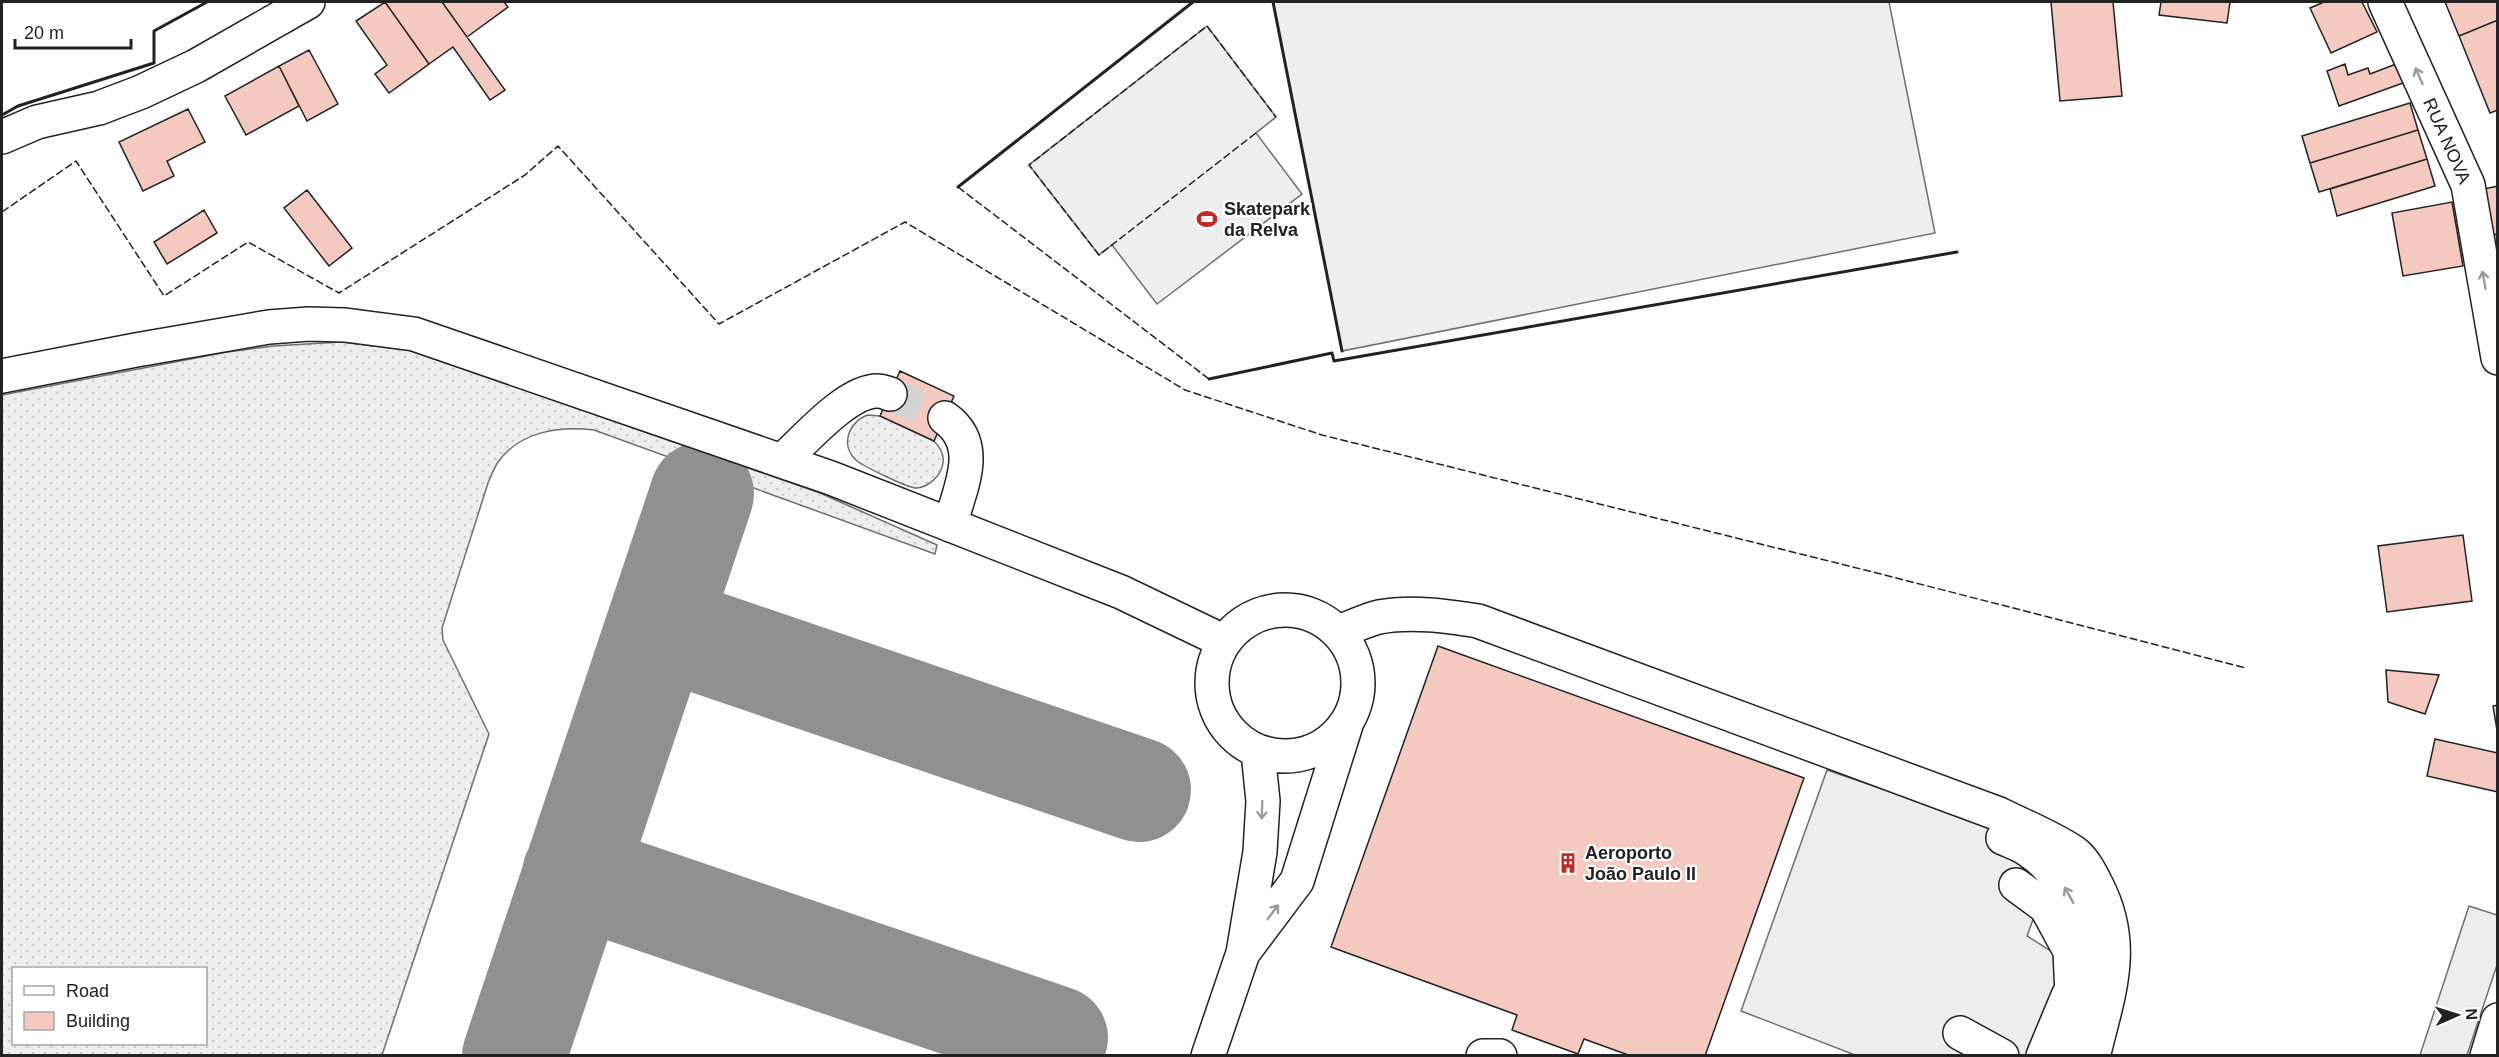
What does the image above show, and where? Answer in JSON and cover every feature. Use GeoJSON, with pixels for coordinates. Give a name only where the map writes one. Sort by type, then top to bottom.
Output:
{"type":"FeatureCollection","features":[{"type":"Feature","properties":{"kind":"street"},"geometry":{"type":"LineString","coordinates":[[2,137],[37,122],[99,108],[141,92],[196,66],[308,2]]}},
{"type":"Feature","properties":{"kind":"street","name":"RUA NOVA"},"geometry":{"type":"LineString","coordinates":[[2385,2],[2468,185],[2498,358]]}},
{"type":"Feature","properties":{"kind":"street"},"geometry":{"type":"LineString","coordinates":[[2,376],[269,327],[309,324],[345,325],[414,334],[783,460],[1121,592],[1223,641]]}},
{"type":"Feature","properties":{"kind":"street"},"geometry":{"type":"LineString","coordinates":[[783,460],[849,400],[877,390],[890,394]]}},
{"type":"Feature","properties":{"kind":"street"},"geometry":{"type":"LineString","coordinates":[[945,418],[960,432],[966,444],[964,475],[950,525]]}},
{"type":"Feature","properties":{"kind":"street"},"geometry":{"type":"LineString","coordinates":[[1242,953],[1297,880],[1358,694],[1356,660],[1339,632],[1312,613],[1279,608],[1247,618],[1223,641],[1211,672],[1214,705],[1230,734],[1258,752],[1290,757],[1322,747],[1346,725]]}},
{"type":"Feature","properties":{"kind":"street"},"geometry":{"type":"LineString","coordinates":[[1339,632],[1378,617],[1402,615],[1439,615],[1478,621],[1999,814],[2076,854],[2089,870],[2101,894],[2111,921],[2115,950],[2110,987],[2087,1053]]}},
{"type":"Feature","properties":{"kind":"street"},"geometry":{"type":"LineString","coordinates":[[1208,1056],[1242,953],[1260,852],[1263,801],[1258,752]]}},
{"type":"Feature","properties":{"kind":"street"},"geometry":{"type":"LineString","coordinates":[[1854,782],[1949,815],[2003,837],[2029,850],[2060,879],[2075,905],[2083,939],[2087,1053]]}},
{"type":"Feature","properties":{"kind":"street"},"geometry":{"type":"LineString","coordinates":[[2016,885],[2046,907],[2070,951],[2074,1039],[2087,1053]]}},
{"type":"Feature","properties":{"kind":"street"},"geometry":{"type":"LineString","coordinates":[[2043,1056],[2072,986]]}},
{"type":"Feature","properties":{"kind":"street"},"geometry":{"type":"LineString","coordinates":[[2487,1056],[2498,1020]]}},
{"type":"Feature","properties":{"kind":"street"},"geometry":{"type":"LineString","coordinates":[[1960,1033],[2002,1056]]}},
{"type":"Feature","properties":{"kind":"street"},"geometry":{"type":"LineString","coordinates":[[1483,1056],[1500,1056]]}},
{"type":"Feature","properties":{"kind":"shaded area"},"geometry":{"type":"Polygon","coordinates":[[[1273,2],[1889,2],[1935,233],[1342,351],[1273,2]]]}},
{"type":"Feature","properties":{"kind":"shaded area"},"geometry":{"type":"Polygon","coordinates":[[[1207,26],[1276,117],[1256,133],[1302,194],[1157,304],[1112,245],[1099,255],[1029,165],[1207,26]]]}},
{"type":"Feature","properties":{"kind":"shaded area"},"geometry":{"type":"Polygon","coordinates":[[[341,342],[409,350],[820,493],[937,545],[935,554],[594,430],[554,430],[529,437],[507,452],[494,469],[442,628],[443,640],[489,734],[382,1055],[2,1056],[2,395],[227,352],[273,346],[341,342]]]}},
{"type":"Feature","properties":{"kind":"shaded area"},"geometry":{"type":"Polygon","coordinates":[[[868,415],[880,416],[934,441],[941,451],[943,462],[934,480],[924,486],[911,487],[886,477],[857,461],[848,448],[849,435],[851,428],[861,418],[868,415]]]}},
{"type":"Feature","properties":{"kind":"shaded area"},"geometry":{"type":"Polygon","coordinates":[[[1827,770],[1973,820],[2055,860],[2027,936],[2067,961],[2036,1055],[1855,1055],[1741,1011],[1827,770]]]}},
{"type":"Feature","properties":{"kind":"shaded area"},"geometry":{"type":"Polygon","coordinates":[[[2469,906],[2497,915],[2498,962],[2467,1055],[2420,1055],[2469,906]]]}},
{"type":"Feature","properties":{"kind":"building"},"geometry":{"type":"Polygon","coordinates":[[[385,2],[429,64],[389,93],[375,74],[387,65],[356,21],[385,2]]]}},
{"type":"Feature","properties":{"kind":"building"},"geometry":{"type":"Polygon","coordinates":[[[385,2],[442,2],[505,90],[490,100],[453,47],[429,64],[385,2]]]}},
{"type":"Feature","properties":{"kind":"building"},"geometry":{"type":"Polygon","coordinates":[[[442,2],[504,2],[508,7],[467,37],[442,2]]]}},
{"type":"Feature","properties":{"kind":"building"},"geometry":{"type":"Polygon","coordinates":[[[2051,2],[2113,2],[2122,96],[2060,101],[2051,2]]]}},
{"type":"Feature","properties":{"kind":"building"},"geometry":{"type":"Polygon","coordinates":[[[2161,2],[2230,2],[2227,23],[2159,15],[2161,2]]]}},
{"type":"Feature","properties":{"kind":"building"},"geometry":{"type":"Polygon","coordinates":[[[2324,2],[2362,2],[2377,32],[2331,53],[2310,8],[2324,2]]]}},
{"type":"Feature","properties":{"kind":"building"},"geometry":{"type":"Polygon","coordinates":[[[2445,2],[2498,2],[2498,20],[2459,36],[2445,2]]]}},
{"type":"Feature","properties":{"kind":"building"},"geometry":{"type":"Polygon","coordinates":[[[2498,20],[2498,110],[2490,113],[2459,36],[2498,20]]]}},
{"type":"Feature","properties":{"kind":"building"},"geometry":{"type":"Polygon","coordinates":[[[309,50],[338,104],[307,121],[279,66],[309,50]]]}},
{"type":"Feature","properties":{"kind":"building"},"geometry":{"type":"Polygon","coordinates":[[[2345,64],[2348,75],[2368,68],[2370,74],[2396,64],[2403,83],[2339,106],[2327,71],[2345,64]]]}},
{"type":"Feature","properties":{"kind":"building"},"geometry":{"type":"Polygon","coordinates":[[[279,66],[299,106],[246,135],[225,96],[279,66]]]}},
{"type":"Feature","properties":{"kind":"building"},"geometry":{"type":"Polygon","coordinates":[[[2410,103],[2418,130],[2310,163],[2302,136],[2410,103]]]}},
{"type":"Feature","properties":{"kind":"building"},"geometry":{"type":"Polygon","coordinates":[[[188,109],[205,142],[167,161],[174,176],[143,191],[119,142],[188,109]]]}},
{"type":"Feature","properties":{"kind":"building"},"geometry":{"type":"Polygon","coordinates":[[[2418,130],[2427,159],[2319,192],[2310,163],[2418,130]]]}},
{"type":"Feature","properties":{"kind":"building"},"geometry":{"type":"Polygon","coordinates":[[[2427,159],[2435,186],[2337,216],[2330,189],[2427,159]]]}},
{"type":"Feature","properties":{"kind":"building"},"geometry":{"type":"Polygon","coordinates":[[[2498,186],[2498,234],[2488,236],[2479,190],[2498,186]]]}},
{"type":"Feature","properties":{"kind":"building"},"geometry":{"type":"Polygon","coordinates":[[[307,190],[352,248],[329,266],[284,208],[307,190]]]}},
{"type":"Feature","properties":{"kind":"building"},"geometry":{"type":"Polygon","coordinates":[[[2452,202],[2463,266],[2403,276],[2392,213],[2452,202]]]}},
{"type":"Feature","properties":{"kind":"building"},"geometry":{"type":"Polygon","coordinates":[[[204,210],[217,233],[167,264],[154,242],[204,210]]]}},
{"type":"Feature","properties":{"kind":"building"},"geometry":{"type":"Polygon","coordinates":[[[2498,234],[2498,289],[2488,236],[2498,234]]]}},
{"type":"Feature","properties":{"kind":"building"},"geometry":{"type":"Polygon","coordinates":[[[900,371],[954,396],[934,441],[880,416],[900,371]]]}},
{"type":"Feature","properties":{"kind":"building"},"geometry":{"type":"Polygon","coordinates":[[[2463,535],[2472,601],[2387,612],[2378,546],[2463,535]]]}},
{"type":"Feature","properties":{"kind":"building","name":"Aeroporto João Paulo II"},"geometry":{"type":"Polygon","coordinates":[[[1438,646],[1804,778],[1705,1056],[1631,1056],[1584,1039],[1578,1054],[1512,1030],[1517,1015],[1331,947],[1438,646]]]}},
{"type":"Feature","properties":{"kind":"building"},"geometry":{"type":"Polygon","coordinates":[[[2386,670],[2439,675],[2425,714],[2388,702],[2386,670]]]}},
{"type":"Feature","properties":{"kind":"building"},"geometry":{"type":"Polygon","coordinates":[[[2498,705],[2498,736],[2493,706],[2498,705]]]}},
{"type":"Feature","properties":{"kind":"building"},"geometry":{"type":"Polygon","coordinates":[[[2435,739],[2498,753],[2498,792],[2427,776],[2435,739]]]}},
{"type":"Feature","properties":{"kind":"taxiway"},"geometry":{"type":"LineString","coordinates":[[514,1056],[702,494]]}},
{"type":"Feature","properties":{"kind":"taxiway"},"geometry":{"type":"LineString","coordinates":[[658,626],[1139,790]]}},
{"type":"Feature","properties":{"kind":"taxiway"},"geometry":{"type":"LineString","coordinates":[[574,874],[1056,1038]]}},
{"type":"Feature","properties":{"kind":"tunnel"},"geometry":{"type":"LineString","coordinates":[[890,394],[945,418]]}},
{"type":"Feature","properties":{"kind":"fence"},"geometry":{"type":"LineString","coordinates":[[1256,133],[1099,255],[1029,165],[1207,26],[1276,117]]}},
{"type":"Feature","properties":{"kind":"fence"},"geometry":{"type":"LineString","coordinates":[[2,212],[76,161],[164,296],[248,242],[339,293],[525,175],[558,146],[719,324],[905,222],[1185,390],[1322,435],[1881,574],[2246,668]]}},
{"type":"Feature","properties":{"kind":"fence"},"geometry":{"type":"LineString","coordinates":[[958,187],[1209,379]]}},
{"type":"Feature","properties":{"kind":"wall"},"geometry":{"type":"LineString","coordinates":[[2,115],[18,106],[154,63],[154,31],[207,2]]}},
{"type":"Feature","properties":{"kind":"wall"},"geometry":{"type":"LineString","coordinates":[[958,187],[1193,2]]}},
{"type":"Feature","properties":{"kind":"wall"},"geometry":{"type":"LineString","coordinates":[[1273,2],[1342,351]]}},
{"type":"Feature","properties":{"kind":"wall"},"geometry":{"type":"LineString","coordinates":[[1209,379],[1332,353],[1334,361],[1957,252]]}},
{"type":"Feature","properties":{"kind":"place","name":"Skatepark da Relva"},"geometry":{"type":"Point","coordinates":[1207,219]}},
{"type":"Feature","properties":{"kind":"place","name":"Aeroporto João Paulo II"},"geometry":{"type":"Point","coordinates":[1568,863]}}]}
